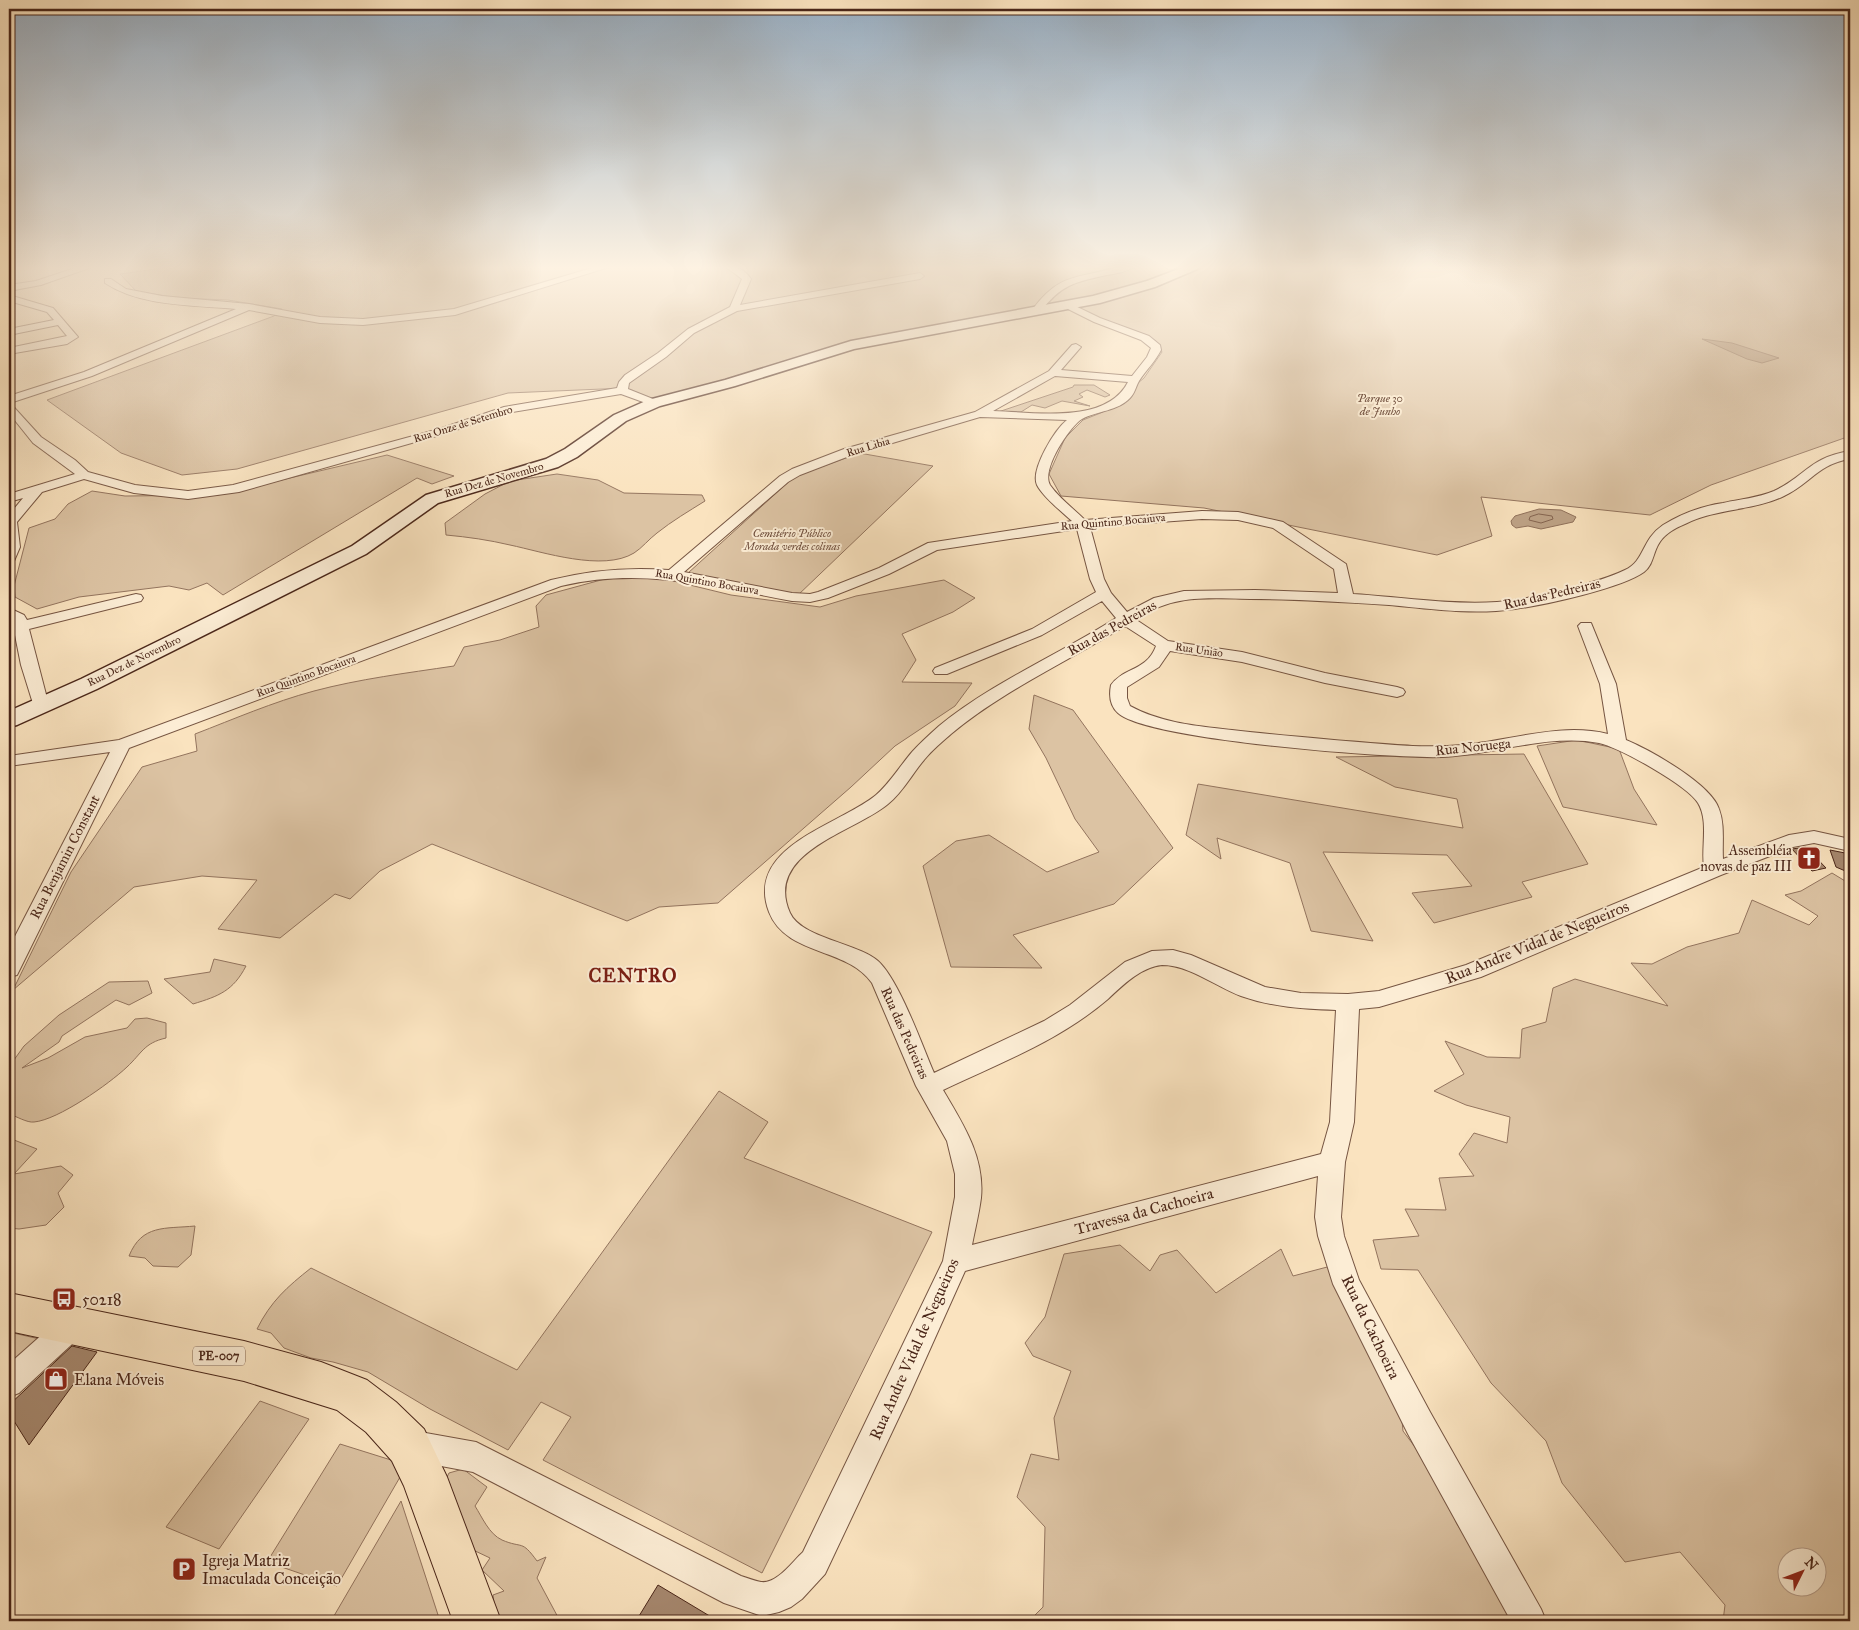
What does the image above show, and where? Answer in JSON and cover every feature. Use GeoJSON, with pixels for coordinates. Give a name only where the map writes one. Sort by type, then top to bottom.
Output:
{"type":"FeatureCollection","features":[{"type":"Feature","properties":{"kind":"main road","name":"Rua Dez de Novembro"},"geometry":{"type":"LineString","coordinates":[[9,720],[359,550],[432,500],[552,463],[571,453],[620,418],[654,403],[730,383],[860,343]]}},
{"type":"Feature","properties":{"kind":"main road","name":"PE-007"},"geometry":{"type":"LineString","coordinates":[[9,1312],[244,1361],[321,1383],[352,1395],[381,1417],[408,1445],[424,1477],[477,1621]]}},
{"type":"Feature","properties":{"kind":"street"},"geometry":{"type":"LineString","coordinates":[[9,351],[51,343]]}},
{"type":"Feature","properties":{"kind":"street"},"geometry":{"type":"LineString","coordinates":[[9,400],[88,374],[162,343]]}},
{"type":"Feature","properties":{"kind":"street"},"geometry":{"type":"LineString","coordinates":[[654,403],[622,391],[624,382],[676,343]]}},
{"type":"Feature","properties":{"kind":"street","name":"Rua União"},"geometry":{"type":"LineString","coordinates":[[1153,343],[1156,350],[1135,379],[1131,390],[1118,402],[1078,417],[1059,437],[1046,462],[1042,476],[1043,484],[1082,524],[1097,579],[1104,594],[1126,620],[1164,645],[1242,657],[1325,678],[1397,692]]}},
{"type":"Feature","properties":{"kind":"street","name":"Rua Libia"},"geometry":{"type":"LineString","coordinates":[[673,574],[764,495],[796,472],[848,452],[979,414],[1053,373],[1076,347]]}},
{"type":"Feature","properties":{"kind":"street"},"geometry":{"type":"LineString","coordinates":[[1053,373],[1135,379]]}},
{"type":"Feature","properties":{"kind":"street","name":"Rua Onze de Setembro"},"geometry":{"type":"LineString","coordinates":[[9,406],[37,440],[71,462],[84,475],[134,489],[188,494],[220,492],[400,443],[504,410],[622,391]]}},
{"type":"Feature","properties":{"kind":"street"},"geometry":{"type":"LineString","coordinates":[[979,414],[1078,417]]}},
{"type":"Feature","properties":{"kind":"street","name":"Rua das Pedreiras"},"geometry":{"type":"LineString","coordinates":[[928,1086],[877,972],[861,960],[803,936],[785,923],[779,914],[774,887],[778,872],[792,854],[884,798],[924,749],[974,708],[1015,682],[1156,602],[1182,595],[1282,594],[1461,607],[1502,607],[1536,601],[1619,578],[1631,574],[1645,562],[1650,546],[1661,532],[1689,516],[1714,507],[1776,496],[1826,461],[1850,455]]}},
{"type":"Feature","properties":{"kind":"street"},"geometry":{"type":"LineString","coordinates":[[9,498],[84,475]]}},
{"type":"Feature","properties":{"kind":"street"},"geometry":{"type":"LineString","coordinates":[[9,558],[13,547],[10,522],[36,491]]}},
{"type":"Feature","properties":{"kind":"street","name":"Rua Quintino Bocaiuva"},"geometry":{"type":"LineString","coordinates":[[9,761],[122,745],[564,580],[613,571],[673,574],[792,597],[810,598],[884,571],[933,546],[1082,524],[1202,515],[1238,516],[1272,523],[1338,564],[1342,571],[1346,598]]}},
{"type":"Feature","properties":{"kind":"street"},"geometry":{"type":"LineString","coordinates":[[941,671],[1037,632],[1104,594]]}},
{"type":"Feature","properties":{"kind":"street"},"geometry":{"type":"LineString","coordinates":[[21,626],[136,598]]}},
{"type":"Feature","properties":{"kind":"street"},"geometry":{"type":"LineString","coordinates":[[9,612],[19,618],[29,665],[41,706]]}},
{"type":"Feature","properties":{"kind":"street"},"geometry":{"type":"LineString","coordinates":[[1586,626],[1608,684],[1618,742]]}},
{"type":"Feature","properties":{"kind":"street","name":"Rua Noruega"},"geometry":{"type":"LineString","coordinates":[[1164,645],[1158,660],[1151,666],[1128,677],[1120,685],[1119,700],[1125,711],[1148,721],[1181,730],[1425,752],[1462,751],[1570,735],[1603,738],[1618,742],[1689,786],[1708,804],[1712,815],[1711,850],[1714,870]]}},
{"type":"Feature","properties":{"kind":"street","name":"Rua Benjamin Constant"},"geometry":{"type":"LineString","coordinates":[[9,969],[122,745]]}},
{"type":"Feature","properties":{"kind":"street","name":"Rua Andre Vidal de Negueiros"},"geometry":{"type":"LineString","coordinates":[[408,1445],[476,1457],[736,1591],[762,1599],[779,1595],[790,1587],[814,1563],[899,1386],[956,1261],[968,1198],[968,1174],[959,1139],[928,1086],[1012,1048],[1070,1016],[1126,973],[1152,959],[1173,957],[1183,960],[1229,982],[1264,995],[1301,1001],[1348,1002],[1379,999],[1473,971],[1714,870],[1802,838],[1814,837],[1841,842]]}},
{"type":"Feature","properties":{"kind":"street","name":"Rua da Cachoeira"},"geometry":{"type":"LineString","coordinates":[[1348,1002],[1342,1122],[1332,1162],[1328,1217],[1331,1236],[1347,1284],[1419,1423],[1529,1621]]}},
{"type":"Feature","properties":{"kind":"street","name":"Travessa da Cachoeira"},"geometry":{"type":"LineString","coordinates":[[956,1261],[1332,1162]]}},
{"type":"Feature","properties":{"kind":"street"},"geometry":{"type":"LineString","coordinates":[[9,1383],[73,1324]]}},
{"type":"Feature","properties":{"kind":"green space","name":"Parque 30 de Junho"},"geometry":{"type":"Polygon","coordinates":[[[201,343],[868,343],[655,400],[626,388],[508,393],[237,469],[182,475],[121,453],[47,400],[201,343]]]}},
{"type":"Feature","properties":{"kind":"green space","name":"Parque 30 de Junho"},"geometry":{"type":"Polygon","coordinates":[[[1157,343],[1850,343],[1850,436],[1711,485],[1650,515],[1481,497],[1492,536],[1437,555],[1204,508],[1061,496],[1049,474],[1065,438],[1083,420],[1103,412],[1144,378],[1162,352],[1157,343]]]}},
{"type":"Feature","properties":{"kind":"green space"},"geometry":{"type":"Polygon","coordinates":[[[1074,385],[1094,385],[1110,395],[1105,397],[1087,390],[1079,394],[1083,397],[1074,401],[1090,406],[1062,401],[1045,408],[1032,405],[1021,412],[998,412],[1073,387],[1074,385]]]}},
{"type":"Feature","properties":{"kind":"green space","name":"Cemitério Público Morada verdes colinas"},"geometry":{"type":"Polygon","coordinates":[[[859,453],[933,466],[797,596],[688,573],[794,477],[859,453]]]}},
{"type":"Feature","properties":{"kind":"green space"},"geometry":{"type":"Polygon","coordinates":[[[387,455],[454,476],[432,484],[417,478],[223,595],[207,583],[189,590],[169,586],[79,597],[37,609],[15,597],[14,586],[29,528],[55,519],[68,504],[92,491],[125,496],[218,495],[387,455]]]}},
{"type":"Feature","properties":{"kind":"green space"},"geometry":{"type":"Polygon","coordinates":[[[557,474],[598,480],[624,493],[702,495],[705,501],[654,535],[634,553],[606,561],[573,559],[494,542],[446,535],[445,523],[485,494],[510,481],[557,474]]]}},
{"type":"Feature","properties":{"kind":"green space"},"geometry":{"type":"Polygon","coordinates":[[[612,577],[661,578],[731,595],[820,607],[856,596],[944,580],[975,598],[953,612],[902,634],[916,660],[902,682],[972,683],[955,706],[895,746],[718,903],[659,907],[627,921],[432,844],[380,871],[350,899],[335,894],[280,938],[218,929],[257,880],[202,876],[134,887],[13,990],[71,872],[142,767],[197,751],[195,734],[284,700],[348,683],[454,666],[464,647],[500,640],[539,627],[536,606],[546,595],[612,577]]]}},
{"type":"Feature","properties":{"kind":"green space"},"geometry":{"type":"Polygon","coordinates":[[[1034,695],[1073,710],[1173,848],[1114,904],[1013,935],[1042,968],[951,967],[923,866],[956,841],[989,835],[1047,872],[1099,852],[1075,819],[1046,758],[1029,729],[1034,695]]]}},
{"type":"Feature","properties":{"kind":"green space"},"geometry":{"type":"Polygon","coordinates":[[[1577,740],[1619,749],[1634,789],[1657,825],[1563,807],[1537,746],[1577,740]]]}},
{"type":"Feature","properties":{"kind":"green space"},"geometry":{"type":"Polygon","coordinates":[[[1524,754],[1588,864],[1522,882],[1532,897],[1434,923],[1412,893],[1472,886],[1447,855],[1323,852],[1373,941],[1311,931],[1290,863],[1217,838],[1221,859],[1186,835],[1198,784],[1463,828],[1457,799],[1395,787],[1336,757],[1524,754]]]}},
{"type":"Feature","properties":{"kind":"green space"},"geometry":{"type":"Polygon","coordinates":[[[1832,873],[1850,884],[1850,1621],[1723,1621],[1725,1605],[1680,1552],[1625,1562],[1562,1483],[1546,1441],[1491,1383],[1418,1270],[1381,1269],[1373,1240],[1419,1236],[1405,1209],[1446,1210],[1439,1178],[1474,1176],[1459,1154],[1474,1133],[1507,1143],[1510,1117],[1466,1105],[1434,1091],[1464,1074],[1445,1041],[1487,1057],[1520,1058],[1522,1029],[1546,1022],[1553,988],[1575,979],[1668,1006],[1631,963],[1652,964],[1687,947],[1739,933],[1752,900],[1809,925],[1818,916],[1785,895],[1801,891],[1832,873]]]}},
{"type":"Feature","properties":{"kind":"green space"},"geometry":{"type":"Polygon","coordinates":[[[214,959],[246,966],[236,981],[218,995],[193,1004],[164,979],[210,972],[214,959]]]}},
{"type":"Feature","properties":{"kind":"green space"},"geometry":{"type":"Polygon","coordinates":[[[148,981],[152,993],[129,1005],[116,1000],[62,1036],[59,1042],[22,1068],[48,1058],[85,1037],[127,1028],[135,1019],[147,1018],[166,1023],[166,1038],[148,1046],[127,1067],[108,1082],[83,1100],[56,1115],[44,1120],[31,1122],[9,1114],[11,1064],[24,1046],[59,1015],[109,982],[148,981]]]}},
{"type":"Feature","properties":{"kind":"green space"},"geometry":{"type":"Polygon","coordinates":[[[719,1091],[768,1122],[744,1158],[932,1232],[762,1573],[543,1460],[571,1417],[541,1402],[508,1450],[430,1409],[368,1372],[311,1358],[284,1348],[271,1333],[257,1329],[268,1310],[280,1295],[311,1268],[517,1370],[719,1091]]]}},
{"type":"Feature","properties":{"kind":"green space"},"geometry":{"type":"Polygon","coordinates":[[[9,1138],[37,1149],[14,1174],[61,1166],[73,1175],[58,1193],[64,1207],[46,1225],[19,1229],[9,1228],[9,1138]]]}},
{"type":"Feature","properties":{"kind":"green space"},"geometry":{"type":"Polygon","coordinates":[[[195,1226],[191,1255],[178,1267],[153,1266],[145,1258],[129,1256],[134,1246],[148,1233],[164,1228],[195,1226]]]}},
{"type":"Feature","properties":{"kind":"green space"},"geometry":{"type":"Polygon","coordinates":[[[1120,1245],[1150,1271],[1160,1255],[1177,1250],[1216,1293],[1281,1249],[1293,1276],[1331,1266],[1401,1410],[1403,1431],[1433,1471],[1457,1524],[1497,1588],[1511,1621],[1029,1621],[1043,1607],[1045,1527],[1017,1497],[1031,1454],[1059,1460],[1054,1418],[1071,1371],[1033,1356],[1025,1343],[1045,1317],[1064,1254],[1120,1245]]]}},
{"type":"Feature","properties":{"kind":"green space"},"geometry":{"type":"Polygon","coordinates":[[[9,1332],[44,1340],[9,1373],[9,1332]]]}},
{"type":"Feature","properties":{"kind":"green space"},"geometry":{"type":"Polygon","coordinates":[[[260,1401],[309,1419],[219,1549],[166,1527],[260,1401]]]}},
{"type":"Feature","properties":{"kind":"green space"},"geometry":{"type":"Polygon","coordinates":[[[340,1444],[407,1465],[337,1586],[267,1562],[340,1444]]]}},
{"type":"Feature","properties":{"kind":"green space"},"geometry":{"type":"Polygon","coordinates":[[[463,1469],[487,1487],[475,1506],[493,1534],[509,1543],[524,1547],[537,1561],[546,1557],[537,1578],[560,1621],[518,1621],[517,1617],[496,1619],[493,1595],[504,1591],[482,1570],[490,1558],[471,1549],[445,1481],[449,1473],[463,1469]]]}},
{"type":"Feature","properties":{"kind":"green space"},"geometry":{"type":"Polygon","coordinates":[[[401,1501],[440,1621],[331,1621],[401,1501]]]}},
{"type":"Feature","properties":{"kind":"water"},"geometry":{"type":"Polygon","coordinates":[[[1711,343],[1732,343],[1779,358],[1762,363],[1747,359],[1711,343]]]}},
{"type":"Feature","properties":{"kind":"water"},"geometry":{"type":"Polygon","coordinates":[[[1539,509],[1561,510],[1576,517],[1573,522],[1541,529],[1528,526],[1516,528],[1512,525],[1511,521],[1515,516],[1539,509]]]}},
{"type":"Feature","properties":{"kind":"building","name":"Assembléia novas de paz III"},"geometry":{"type":"Polygon","coordinates":[[[1806,847],[1826,868],[1812,871],[1792,849],[1806,847]]]}},
{"type":"Feature","properties":{"kind":"building"},"geometry":{"type":"Polygon","coordinates":[[[1830,850],[1850,854],[1850,873],[1836,867],[1830,850]]]}},
{"type":"Feature","properties":{"kind":"building","name":"Elana Móveis"},"geometry":{"type":"Polygon","coordinates":[[[72,1346],[97,1352],[29,1445],[9,1413],[9,1405],[72,1346]]]}},
{"type":"Feature","properties":{"kind":"building"},"geometry":{"type":"Polygon","coordinates":[[[658,1585],[718,1621],[636,1621],[658,1585]]]}},
{"type":"Feature","properties":{"kind":"place","name":"Assembléia novas de paz III"},"geometry":{"type":"Point","coordinates":[1809,858]}},
{"type":"Feature","properties":{"kind":"place","name":"50218"},"geometry":{"type":"Point","coordinates":[64,1299]}},
{"type":"Feature","properties":{"kind":"place","name":"Elana Móveis"},"geometry":{"type":"Point","coordinates":[56,1379]}},
{"type":"Feature","properties":{"kind":"place","name":"Igreja Matriz Imaculada Conceição"},"geometry":{"type":"Point","coordinates":[184,1569]}},
{"type":"Feature","properties":{"kind":"district","name":"CENTRO"},"geometry":{"type":"Point","coordinates":[633,975]}}]}
